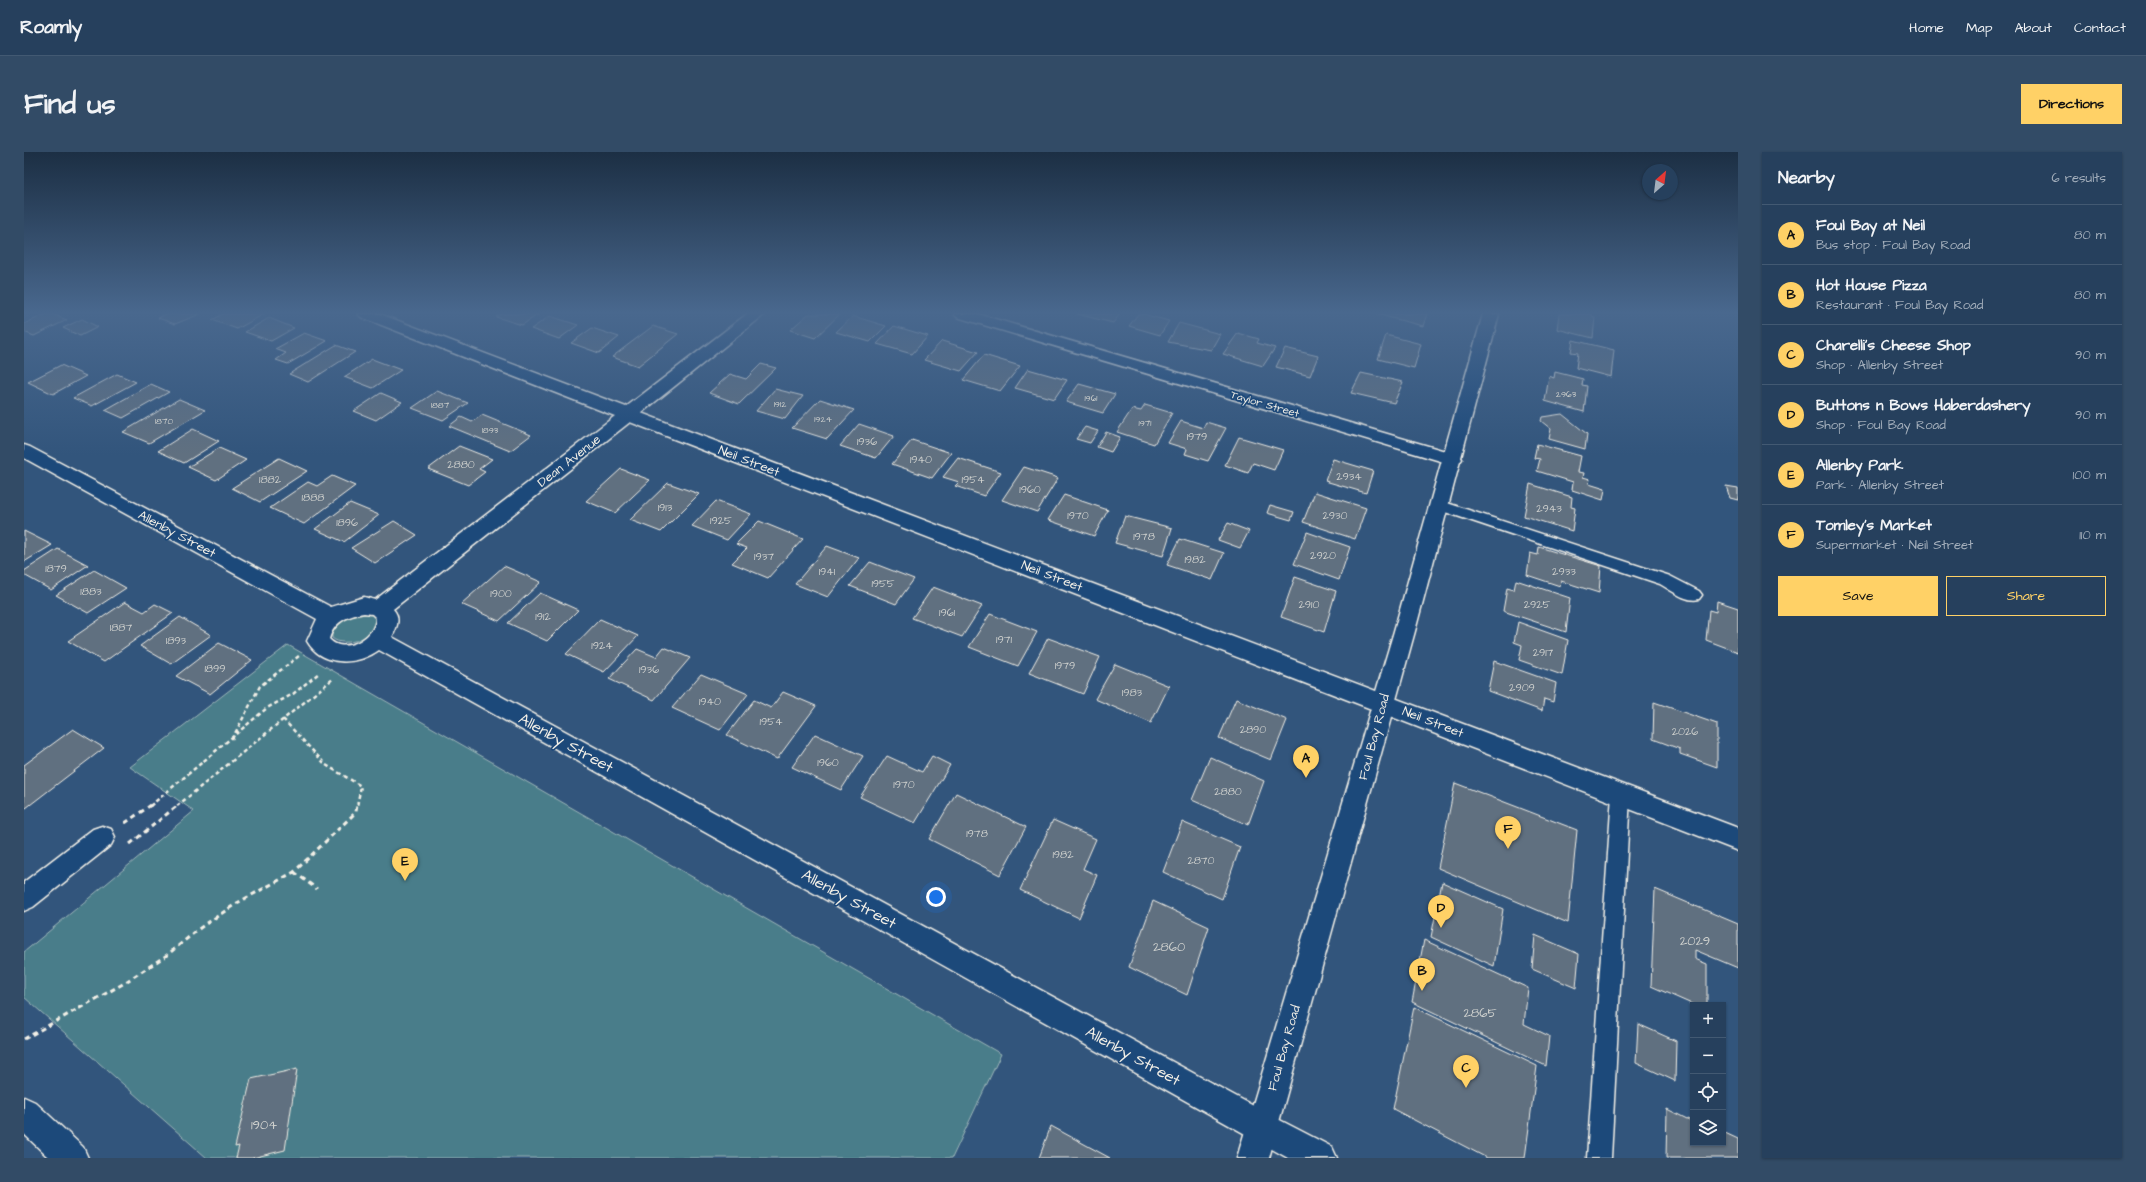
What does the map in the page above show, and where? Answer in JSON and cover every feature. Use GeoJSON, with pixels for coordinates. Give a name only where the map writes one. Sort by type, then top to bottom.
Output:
{"type":"FeatureCollection","features":[{"type":"Feature","properties":{"kind":"street","name":"Neil Street"},"geometry":{"type":"LineString","coordinates":[[488,361],[1384,703],[1738,840]]}},
{"type":"Feature","properties":{"kind":"street","name":"Dean Avenue"},"geometry":{"type":"LineString","coordinates":[[379,608],[697,361]]}},
{"type":"Feature","properties":{"kind":"street","name":"Taylor Street"},"geometry":{"type":"LineString","coordinates":[[1121,361],[1453,459]]}},
{"type":"Feature","properties":{"kind":"street","name":"Foul Bay Road"},"geometry":{"type":"LineString","coordinates":[[1252,1158],[1384,703],[1440,506],[1479,361]]}},
{"type":"Feature","properties":{"kind":"street","name":"Allenby Street"},"geometry":{"type":"LineString","coordinates":[[24,451],[330,617]]}},
{"type":"Feature","properties":{"kind":"street"},"geometry":{"type":"LineString","coordinates":[[364,605],[379,608],[387,616],[386,627],[378,640],[361,650],[342,654],[326,650],[318,641],[320,629],[330,617],[347,608],[364,605]]}},
{"type":"Feature","properties":{"kind":"street","name":"Allenby Street"},"geometry":{"type":"LineString","coordinates":[[378,640],[1261,1127],[1321,1158]]}},
{"type":"Feature","properties":{"kind":"street"},"geometry":{"type":"LineString","coordinates":[[24,898],[102,837]]}},
{"type":"Feature","properties":{"kind":"street"},"geometry":{"type":"LineString","coordinates":[[24,1113],[72,1158]]}},
{"type":"Feature","properties":{"kind":"lane"},"geometry":{"type":"LineString","coordinates":[[1440,506],[1666,580],[1694,595]]}},
{"type":"Feature","properties":{"kind":"lane"},"geometry":{"type":"LineString","coordinates":[[1599,1158],[1621,795]]}},
{"type":"Feature","properties":{"kind":"path"},"geometry":{"type":"LineString","coordinates":[[231,741],[260,686],[318,641]]}},
{"type":"Feature","properties":{"kind":"path"},"geometry":{"type":"LineString","coordinates":[[102,837],[149,807],[231,741],[267,707],[280,699],[295,693],[342,654]]}},
{"type":"Feature","properties":{"kind":"path"},"geometry":{"type":"LineString","coordinates":[[102,837],[127,847],[336,675]]}},
{"type":"Feature","properties":{"kind":"path"},"geometry":{"type":"LineString","coordinates":[[24,1039],[121,986],[167,955],[200,928],[237,903],[294,872],[356,812],[361,786],[326,765],[283,719]]}},
{"type":"Feature","properties":{"kind":"path"},"geometry":{"type":"LineString","coordinates":[[294,872],[317,889]]}},
{"type":"Feature","properties":{"kind":"green space"},"geometry":{"type":"Polygon","coordinates":[[[365,614],[372,615],[376,619],[375,625],[366,636],[352,642],[338,641],[332,638],[335,628],[343,620],[365,614]]]}},
{"type":"Feature","properties":{"kind":"green space"},"geometry":{"type":"Polygon","coordinates":[[[288,645],[1001,1054],[952,1158],[207,1158],[24,997],[24,952],[194,811],[130,767],[288,645]]]}},
{"type":"Feature","properties":{"kind":"building"},"geometry":{"type":"Polygon","coordinates":[[[279,361],[293,361],[288,364],[279,361]]]}},
{"type":"Feature","properties":{"kind":"building"},"geometry":{"type":"Polygon","coordinates":[[[310,361],[341,361],[308,382],[289,374],[310,361]]]}},
{"type":"Feature","properties":{"kind":"building"},"geometry":{"type":"Polygon","coordinates":[[[369,361],[377,361],[401,370],[373,388],[344,377],[369,361]]]}},
{"type":"Feature","properties":{"kind":"building"},"geometry":{"type":"Polygon","coordinates":[[[623,361],[644,361],[638,366],[623,361]]]}},
{"type":"Feature","properties":{"kind":"building"},"geometry":{"type":"Polygon","coordinates":[[[927,361],[970,361],[961,371],[927,361]]]}},
{"type":"Feature","properties":{"kind":"building"},"geometry":{"type":"Polygon","coordinates":[[[979,361],[1003,361],[1020,366],[1000,391],[963,380],[979,361]]]}},
{"type":"Feature","properties":{"kind":"building"},"geometry":{"type":"Polygon","coordinates":[[[1246,361],[1266,361],[1263,366],[1246,361]]]}},
{"type":"Feature","properties":{"kind":"building"},"geometry":{"type":"Polygon","coordinates":[[[1279,361],[1316,361],[1310,376],[1276,367],[1279,361]]]}},
{"type":"Feature","properties":{"kind":"building"},"geometry":{"type":"Polygon","coordinates":[[[1386,361],[1416,361],[1414,368],[1386,361]]]}},
{"type":"Feature","properties":{"kind":"building"},"geometry":{"type":"Polygon","coordinates":[[[1577,361],[1613,361],[1611,377],[1576,368],[1577,361]]]}},
{"type":"Feature","properties":{"kind":"building"},"geometry":{"type":"Polygon","coordinates":[[[761,364],[776,368],[739,404],[709,393],[730,374],[746,379],[761,364]]]}},
{"type":"Feature","properties":{"kind":"building"},"geometry":{"type":"Polygon","coordinates":[[[61,365],[86,376],[53,394],[28,382],[61,365]]]}},
{"type":"Feature","properties":{"kind":"building"},"geometry":{"type":"Polygon","coordinates":[[[1028,369],[1067,380],[1054,399],[1015,388],[1028,369]]]}},
{"type":"Feature","properties":{"kind":"building"},"geometry":{"type":"Polygon","coordinates":[[[1555,372],[1583,379],[1582,385],[1587,386],[1584,412],[1545,401],[1549,376],[1554,378],[1555,372]]]}},
{"type":"Feature","properties":{"kind":"building"},"geometry":{"type":"Polygon","coordinates":[[[1361,373],[1403,382],[1394,403],[1351,393],[1361,373]]]}},
{"type":"Feature","properties":{"kind":"building"},"geometry":{"type":"Polygon","coordinates":[[[117,374],[136,382],[92,406],[73,398],[117,374]]]}},
{"type":"Feature","properties":{"kind":"building"},"geometry":{"type":"Polygon","coordinates":[[[151,384],[169,392],[123,418],[105,410],[151,384]]]}},
{"type":"Feature","properties":{"kind":"building"},"geometry":{"type":"Polygon","coordinates":[[[1079,384],[1115,394],[1103,413],[1066,402],[1079,384]]]}},
{"type":"Feature","properties":{"kind":"building"},"geometry":{"type":"Polygon","coordinates":[[[775,389],[803,396],[785,419],[756,411],[775,389]]]}},
{"type":"Feature","properties":{"kind":"building"},"geometry":{"type":"Polygon","coordinates":[[[437,391],[468,403],[443,420],[412,408],[437,391]]]}},
{"type":"Feature","properties":{"kind":"building"},"geometry":{"type":"Polygon","coordinates":[[[381,393],[402,402],[376,420],[354,411],[381,393]]]}},
{"type":"Feature","properties":{"kind":"building"},"geometry":{"type":"Polygon","coordinates":[[[179,399],[205,410],[149,443],[123,432],[179,399]]]}},
{"type":"Feature","properties":{"kind":"building"},"geometry":{"type":"Polygon","coordinates":[[[820,399],[854,410],[827,439],[792,428],[820,399]]]}},
{"type":"Feature","properties":{"kind":"building"},"geometry":{"type":"Polygon","coordinates":[[[1145,405],[1172,413],[1154,444],[1117,432],[1132,409],[1141,411],[1145,405]]]}},
{"type":"Feature","properties":{"kind":"building"},"geometry":{"type":"Polygon","coordinates":[[[1562,414],[1587,434],[1585,449],[1549,439],[1551,429],[1541,421],[1542,417],[1562,414]]]}},
{"type":"Feature","properties":{"kind":"building"},"geometry":{"type":"Polygon","coordinates":[[[482,415],[531,435],[510,451],[449,426],[461,417],[472,422],[482,415]]]}},
{"type":"Feature","properties":{"kind":"building"},"geometry":{"type":"Polygon","coordinates":[[[1181,421],[1203,428],[1206,422],[1226,428],[1208,461],[1185,454],[1187,449],[1168,443],[1181,421]]]}},
{"type":"Feature","properties":{"kind":"building"},"geometry":{"type":"Polygon","coordinates":[[[859,424],[894,436],[876,458],[840,446],[859,424]]]}},
{"type":"Feature","properties":{"kind":"building"},"geometry":{"type":"Polygon","coordinates":[[[1085,427],[1098,431],[1090,443],[1076,439],[1085,427]]]}},
{"type":"Feature","properties":{"kind":"building"},"geometry":{"type":"Polygon","coordinates":[[[193,429],[219,441],[184,463],[158,451],[193,429]]]}},
{"type":"Feature","properties":{"kind":"building"},"geometry":{"type":"Polygon","coordinates":[[[1106,432],[1120,437],[1111,452],[1097,447],[1106,432]]]}},
{"type":"Feature","properties":{"kind":"building"},"geometry":{"type":"Polygon","coordinates":[[[1239,437],[1283,450],[1274,470],[1253,463],[1248,473],[1225,465],[1239,437]]]}},
{"type":"Feature","properties":{"kind":"building"},"geometry":{"type":"Polygon","coordinates":[[[912,440],[951,453],[932,478],[892,464],[912,440]]]}},
{"type":"Feature","properties":{"kind":"building"},"geometry":{"type":"Polygon","coordinates":[[[1537,444],[1581,456],[1578,472],[1584,473],[1583,477],[1590,479],[1589,484],[1605,489],[1603,500],[1572,490],[1573,482],[1537,471],[1540,459],[1534,458],[1537,444]]]}},
{"type":"Feature","properties":{"kind":"building"},"geometry":{"type":"Polygon","coordinates":[[[459,446],[492,459],[479,469],[485,472],[468,485],[428,469],[459,446]]]}},
{"type":"Feature","properties":{"kind":"building"},"geometry":{"type":"Polygon","coordinates":[[[219,448],[246,460],[216,480],[188,467],[219,448]]]}},
{"type":"Feature","properties":{"kind":"building"},"geometry":{"type":"Polygon","coordinates":[[[279,458],[307,471],[260,502],[232,488],[279,458]]]}},
{"type":"Feature","properties":{"kind":"building"},"geometry":{"type":"Polygon","coordinates":[[[958,458],[1001,472],[984,496],[955,486],[959,482],[943,477],[958,458]]]}},
{"type":"Feature","properties":{"kind":"building"},"geometry":{"type":"Polygon","coordinates":[[[1333,459],[1373,471],[1366,493],[1325,481],[1333,459]]]}},
{"type":"Feature","properties":{"kind":"building"},"geometry":{"type":"Polygon","coordinates":[[[1024,467],[1058,478],[1037,512],[1002,500],[1024,467]]]}},
{"type":"Feature","properties":{"kind":"building"},"geometry":{"type":"Polygon","coordinates":[[[621,469],[650,480],[615,513],[586,501],[621,469]]]}},
{"type":"Feature","properties":{"kind":"building"},"geometry":{"type":"Polygon","coordinates":[[[332,476],[355,486],[304,524],[270,508],[308,482],[317,486],[332,476]]]}},
{"type":"Feature","properties":{"kind":"building"},"geometry":{"type":"Polygon","coordinates":[[[668,483],[699,494],[661,532],[630,520],[668,483]]]}},
{"type":"Feature","properties":{"kind":"building"},"geometry":{"type":"Polygon","coordinates":[[[1530,484],[1572,497],[1571,507],[1575,508],[1572,531],[1524,516],[1530,484]]]}},
{"type":"Feature","properties":{"kind":"building"},"geometry":{"type":"Polygon","coordinates":[[[1726,486],[1738,488],[1738,500],[1730,498],[1726,486]]]}},
{"type":"Feature","properties":{"kind":"building"},"geometry":{"type":"Polygon","coordinates":[[[1315,492],[1366,508],[1355,539],[1303,522],[1315,492]]]}},
{"type":"Feature","properties":{"kind":"building"},"geometry":{"type":"Polygon","coordinates":[[[1064,495],[1108,510],[1094,536],[1048,520],[1064,495]]]}},
{"type":"Feature","properties":{"kind":"building"},"geometry":{"type":"Polygon","coordinates":[[[716,501],[751,514],[727,540],[692,526],[716,501]]]}},
{"type":"Feature","properties":{"kind":"building"},"geometry":{"type":"Polygon","coordinates":[[[350,503],[379,515],[344,542],[315,529],[350,503]]]}},
{"type":"Feature","properties":{"kind":"building"},"geometry":{"type":"Polygon","coordinates":[[[1270,505],[1294,512],[1291,520],[1267,513],[1270,505]]]}},
{"type":"Feature","properties":{"kind":"building"},"geometry":{"type":"Polygon","coordinates":[[[1125,516],[1172,528],[1163,556],[1115,543],[1125,516]]]}},
{"type":"Feature","properties":{"kind":"building"},"geometry":{"type":"Polygon","coordinates":[[[394,521],[417,535],[375,563],[351,548],[394,521]]]}},
{"type":"Feature","properties":{"kind":"building"},"geometry":{"type":"Polygon","coordinates":[[[759,521],[803,539],[768,578],[732,563],[747,548],[736,544],[759,521]]]}},
{"type":"Feature","properties":{"kind":"building"},"geometry":{"type":"Polygon","coordinates":[[[1228,523],[1249,531],[1240,548],[1218,540],[1228,523]]]}},
{"type":"Feature","properties":{"kind":"building"},"geometry":{"type":"Polygon","coordinates":[[[24,531],[52,545],[24,562],[24,531]]]}},
{"type":"Feature","properties":{"kind":"building"},"geometry":{"type":"Polygon","coordinates":[[[1307,532],[1350,547],[1339,580],[1294,564],[1307,532]]]}},
{"type":"Feature","properties":{"kind":"building"},"geometry":{"type":"Polygon","coordinates":[[[1180,539],[1224,553],[1212,580],[1167,565],[1180,539]]]}},
{"type":"Feature","properties":{"kind":"building"},"geometry":{"type":"Polygon","coordinates":[[[827,546],[859,558],[828,597],[795,584],[827,546]]]}},
{"type":"Feature","properties":{"kind":"building"},"geometry":{"type":"Polygon","coordinates":[[[1539,547],[1601,566],[1599,593],[1561,581],[1560,586],[1527,575],[1530,553],[1538,555],[1539,547]]]}},
{"type":"Feature","properties":{"kind":"building"},"geometry":{"type":"Polygon","coordinates":[[[58,549],[88,565],[51,590],[24,575],[24,571],[58,549]]]}},
{"type":"Feature","properties":{"kind":"building"},"geometry":{"type":"Polygon","coordinates":[[[870,562],[914,579],[896,604],[850,586],[870,562]]]}},
{"type":"Feature","properties":{"kind":"building"},"geometry":{"type":"Polygon","coordinates":[[[504,566],[541,582],[499,621],[461,604],[504,566]]]}},
{"type":"Feature","properties":{"kind":"building"},"geometry":{"type":"Polygon","coordinates":[[[94,570],[126,588],[88,613],[56,595],[94,570]]]}},
{"type":"Feature","properties":{"kind":"building"},"geometry":{"type":"Polygon","coordinates":[[[1295,577],[1336,591],[1324,632],[1281,617],[1295,577]]]}},
{"type":"Feature","properties":{"kind":"building"},"geometry":{"type":"Polygon","coordinates":[[[1516,580],[1570,598],[1566,632],[1503,611],[1507,588],[1514,590],[1516,580]]]}},
{"type":"Feature","properties":{"kind":"building"},"geometry":{"type":"Polygon","coordinates":[[[933,587],[982,606],[962,637],[912,618],[933,587]]]}},
{"type":"Feature","properties":{"kind":"building"},"geometry":{"type":"Polygon","coordinates":[[[540,593],[578,610],[547,641],[508,623],[540,593]]]}},
{"type":"Feature","properties":{"kind":"building"},"geometry":{"type":"Polygon","coordinates":[[[1717,601],[1738,608],[1738,652],[1706,640],[1709,610],[1716,612],[1717,601]]]}},
{"type":"Feature","properties":{"kind":"building"},"geometry":{"type":"Polygon","coordinates":[[[125,602],[144,612],[155,604],[173,613],[104,662],[68,641],[125,602]]]}},
{"type":"Feature","properties":{"kind":"building"},"geometry":{"type":"Polygon","coordinates":[[[990,614],[1037,632],[1018,666],[969,647],[990,614]]]}},
{"type":"Feature","properties":{"kind":"building"},"geometry":{"type":"Polygon","coordinates":[[[180,617],[211,635],[171,664],[140,646],[180,617]]]}},
{"type":"Feature","properties":{"kind":"building"},"geometry":{"type":"Polygon","coordinates":[[[600,619],[638,636],[604,672],[566,654],[600,619]]]}},
{"type":"Feature","properties":{"kind":"building"},"geometry":{"type":"Polygon","coordinates":[[[1518,622],[1568,640],[1562,675],[1519,660],[1522,645],[1514,642],[1518,622]]]}},
{"type":"Feature","properties":{"kind":"building"},"geometry":{"type":"Polygon","coordinates":[[[1048,638],[1100,657],[1083,694],[1029,673],[1048,638]]]}},
{"type":"Feature","properties":{"kind":"building"},"geometry":{"type":"Polygon","coordinates":[[[219,643],[252,660],[210,694],[176,676],[219,643]]]}},
{"type":"Feature","properties":{"kind":"building"},"geometry":{"type":"Polygon","coordinates":[[[664,647],[690,658],[654,700],[609,679],[637,649],[656,657],[664,647]]]}},
{"type":"Feature","properties":{"kind":"building"},"geometry":{"type":"Polygon","coordinates":[[[1494,661],[1556,683],[1553,702],[1544,699],[1542,711],[1488,691],[1494,661]]]}},
{"type":"Feature","properties":{"kind":"building"},"geometry":{"type":"Polygon","coordinates":[[[1115,664],[1169,686],[1151,723],[1095,699],[1115,664]]]}},
{"type":"Feature","properties":{"kind":"building"},"geometry":{"type":"Polygon","coordinates":[[[701,674],[748,694],[720,730],[672,708],[701,674]]]}},
{"type":"Feature","properties":{"kind":"building"},"geometry":{"type":"Polygon","coordinates":[[[783,692],[816,706],[777,759],[727,735],[754,700],[771,708],[783,692]]]}},
{"type":"Feature","properties":{"kind":"building"},"geometry":{"type":"Polygon","coordinates":[[[1236,699],[1287,720],[1271,760],[1219,738],[1236,699]]]}},
{"type":"Feature","properties":{"kind":"building"},"geometry":{"type":"Polygon","coordinates":[[[1654,702],[1717,724],[1717,767],[1680,754],[1680,749],[1653,739],[1654,702]]]}},
{"type":"Feature","properties":{"kind":"building"},"geometry":{"type":"Polygon","coordinates":[[[73,729],[104,748],[26,808],[24,807],[24,765],[73,729]]]}},
{"type":"Feature","properties":{"kind":"building"},"geometry":{"type":"Polygon","coordinates":[[[815,734],[863,756],[841,790],[792,767],[815,734]]]}},
{"type":"Feature","properties":{"kind":"building"},"geometry":{"type":"Polygon","coordinates":[[[887,756],[922,772],[932,756],[950,765],[915,823],[860,797],[887,756]]]}},
{"type":"Feature","properties":{"kind":"building"},"geometry":{"type":"Polygon","coordinates":[[[1210,757],[1264,781],[1248,825],[1192,800],[1210,757]]]}},
{"type":"Feature","properties":{"kind":"building"},"geometry":{"type":"Polygon","coordinates":[[[1455,783],[1577,830],[1568,923],[1438,868],[1455,783]]]}},
{"type":"Feature","properties":{"kind":"building"},"geometry":{"type":"Polygon","coordinates":[[[956,793],[1026,827],[1000,875],[929,839],[956,793]]]}},
{"type":"Feature","properties":{"kind":"building"},"geometry":{"type":"Polygon","coordinates":[[[1053,820],[1096,839],[1083,869],[1097,875],[1079,918],[1020,890],[1053,820]]]}},
{"type":"Feature","properties":{"kind":"building"},"geometry":{"type":"Polygon","coordinates":[[[1182,822],[1240,847],[1222,899],[1163,872],[1182,822]]]}},
{"type":"Feature","properties":{"kind":"building"},"geometry":{"type":"Polygon","coordinates":[[[1442,882],[1503,909],[1494,966],[1431,937],[1442,882]]]}},
{"type":"Feature","properties":{"kind":"building"},"geometry":{"type":"Polygon","coordinates":[[[1655,889],[1738,924],[1738,968],[1695,950],[1695,959],[1707,964],[1707,1002],[1690,1002],[1690,1003],[1651,986],[1655,889]]]}},
{"type":"Feature","properties":{"kind":"building"},"geometry":{"type":"Polygon","coordinates":[[[1153,901],[1209,927],[1187,995],[1129,967],[1153,901]]]}},
{"type":"Feature","properties":{"kind":"building"},"geometry":{"type":"Polygon","coordinates":[[[1535,935],[1579,954],[1576,988],[1532,969],[1535,935]]]}},
{"type":"Feature","properties":{"kind":"building"},"geometry":{"type":"Polygon","coordinates":[[[1424,940],[1528,988],[1524,1024],[1549,1036],[1546,1066],[1412,1002],[1424,940]]]}},
{"type":"Feature","properties":{"kind":"building"},"geometry":{"type":"Polygon","coordinates":[[[1414,1007],[1537,1066],[1525,1158],[1487,1158],[1393,1109],[1414,1007]]]}},
{"type":"Feature","properties":{"kind":"building"},"geometry":{"type":"Polygon","coordinates":[[[1638,1024],[1676,1041],[1675,1081],[1636,1063],[1638,1024]]]}},
{"type":"Feature","properties":{"kind":"building"},"geometry":{"type":"Polygon","coordinates":[[[297,1069],[285,1150],[252,1158],[236,1158],[239,1146],[235,1147],[251,1079],[297,1069]]]}},
{"type":"Feature","properties":{"kind":"building"},"geometry":{"type":"Polygon","coordinates":[[[1667,1109],[1690,1120],[1690,1146],[1726,1146],[1726,1133],[1738,1139],[1738,1158],[1666,1158],[1667,1109]]]}},
{"type":"Feature","properties":{"kind":"building"},"geometry":{"type":"Polygon","coordinates":[[[1051,1126],[1110,1158],[1039,1158],[1051,1126]]]}},
{"type":"Feature","properties":{"kind":"place","name":"Foul Bay at Neil"},"geometry":{"type":"Point","coordinates":[1306,778]}},
{"type":"Feature","properties":{"kind":"place","name":"Tomley's Market"},"geometry":{"type":"Point","coordinates":[1508,849]}},
{"type":"Feature","properties":{"kind":"place","name":"Allenby Park"},"geometry":{"type":"Point","coordinates":[405,881]}},
{"type":"Feature","properties":{"kind":"place","name":"Buttons n Bows Haberdashery"},"geometry":{"type":"Point","coordinates":[1441,928]}},
{"type":"Feature","properties":{"kind":"place","name":"Hot House Pizza"},"geometry":{"type":"Point","coordinates":[1422,991]}},
{"type":"Feature","properties":{"kind":"place","name":"Charelli's Cheese Shop"},"geometry":{"type":"Point","coordinates":[1466,1088]}}]}
